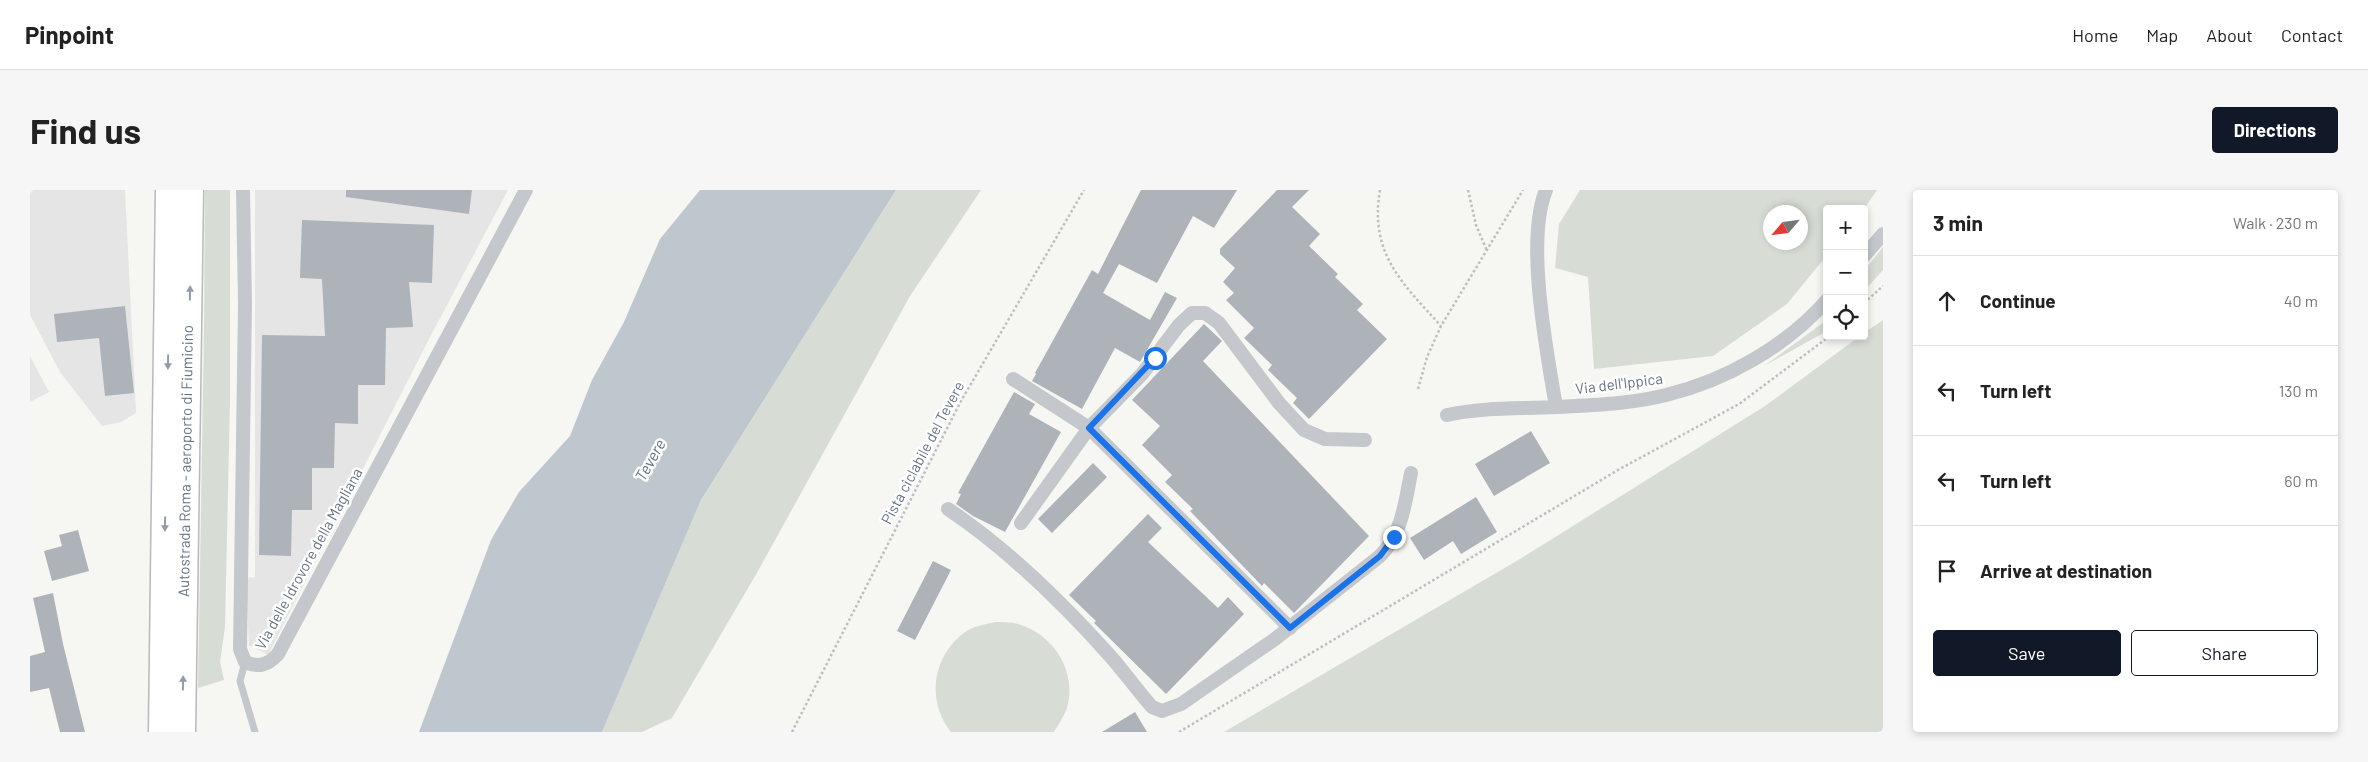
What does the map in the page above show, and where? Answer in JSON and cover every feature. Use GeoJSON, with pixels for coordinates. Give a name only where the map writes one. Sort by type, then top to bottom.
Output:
{"type":"FeatureCollection","features":[{"type":"Feature","properties":{"kind":"highway","name":"Autostrada Roma - aeroporto di Fiumicino"},"geometry":{"type":"LineString","coordinates":[[162,732],[169,190]]}},
{"type":"Feature","properties":{"kind":"highway","name":"Autostrada Roma - aeroporto di Fiumicino"},"geometry":{"type":"LineString","coordinates":[[182,732],[190,190]]}},
{"type":"Feature","properties":{"kind":"street","name":"Via delle Idrovore della Magliana"},"geometry":{"type":"LineString","coordinates":[[243,190],[245,304],[240,649],[245,662],[256,666],[269,663],[278,654],[526,190]]}},
{"type":"Feature","properties":{"kind":"street"},"geometry":{"type":"LineString","coordinates":[[1546,190],[1540,211],[1538,253],[1544,331],[1556,407]]}},
{"type":"Feature","properties":{"kind":"street"},"geometry":{"type":"LineString","coordinates":[[1868,251],[1883,234]]}},
{"type":"Feature","properties":{"kind":"street","name":"Via dell'Ippica"},"geometry":{"type":"LineString","coordinates":[[1447,415],[1491,408],[1556,407],[1643,400],[1677,393],[1735,369],[1774,345],[1803,324],[1823,304]]}},
{"type":"Feature","properties":{"kind":"street"},"geometry":{"type":"LineString","coordinates":[[1021,523],[1089,428],[1142,374],[1183,320],[1192,313],[1202,312],[1213,318],[1224,328],[1279,403],[1304,430],[1325,439],[1365,440]]}},
{"type":"Feature","properties":{"kind":"street"},"geometry":{"type":"LineString","coordinates":[[1013,379],[1089,428],[1290,628]]}},
{"type":"Feature","properties":{"kind":"street"},"geometry":{"type":"LineString","coordinates":[[948,509],[985,534],[1022,566],[1098,642],[1148,702],[1157,710],[1168,710],[1181,704],[1290,628],[1386,550],[1400,523],[1411,473]]}},
{"type":"Feature","properties":{"kind":"lane"},"geometry":{"type":"LineString","coordinates":[[245,662],[240,681],[255,732]]}},
{"type":"Feature","properties":{"kind":"path","name":"Pista ciclabile del Tevere"},"geometry":{"type":"LineString","coordinates":[[792,732],[962,401],[1084,190]]}},
{"type":"Feature","properties":{"kind":"path"},"geometry":{"type":"LineString","coordinates":[[1380,190],[1378,227],[1387,258],[1413,296],[1441,326]]}},
{"type":"Feature","properties":{"kind":"path"},"geometry":{"type":"LineString","coordinates":[[1468,190],[1476,225],[1487,251]]}},
{"type":"Feature","properties":{"kind":"path"},"geometry":{"type":"LineString","coordinates":[[1418,389],[1427,357],[1441,326],[1523,190]]}},
{"type":"Feature","properties":{"kind":"path"},"geometry":{"type":"LineString","coordinates":[[1868,299],[1883,286]]}},
{"type":"Feature","properties":{"kind":"path"},"geometry":{"type":"LineString","coordinates":[[1178,732],[1618,470],[1739,404],[1825,340]]}},
{"type":"Feature","properties":{"kind":"shaded area"},"geometry":{"type":"Polygon","coordinates":[[[30,190],[125,190],[136,413],[121,422],[102,426],[60,372],[30,315],[30,190]]]}},
{"type":"Feature","properties":{"kind":"shaded area"},"geometry":{"type":"Polygon","coordinates":[[[205,190],[230,190],[230,401],[225,627],[220,662],[224,680],[198,688],[204,329],[205,190]]]}},
{"type":"Feature","properties":{"kind":"shaded area"},"geometry":{"type":"Polygon","coordinates":[[[255,190],[508,190],[429,339],[268,655],[249,645],[246,578],[255,577],[255,190]]]}},
{"type":"Feature","properties":{"kind":"shaded area"},"geometry":{"type":"Polygon","coordinates":[[[896,190],[981,190],[910,296],[758,571],[672,718],[642,732],[602,732],[701,500],[896,190]]]}},
{"type":"Feature","properties":{"kind":"shaded area"},"geometry":{"type":"Polygon","coordinates":[[[1580,190],[1877,190],[1867,205],[1823,205],[1823,260],[1787,304],[1713,356],[1594,369],[1588,277],[1555,268],[1559,224],[1580,190]]]}},
{"type":"Feature","properties":{"kind":"shaded area"},"geometry":{"type":"Polygon","coordinates":[[[1883,247],[1883,270],[1868,287],[1868,266],[1883,247]]]}},
{"type":"Feature","properties":{"kind":"shaded area"},"geometry":{"type":"Polygon","coordinates":[[[1883,320],[1883,732],[1224,732],[1520,559],[1765,406],[1855,340],[1868,340],[1868,330],[1883,320]]]}},
{"type":"Feature","properties":{"kind":"shaded area"},"geometry":{"type":"Polygon","coordinates":[[[1823,323],[1823,333],[1764,366],[1823,323]]]}},
{"type":"Feature","properties":{"kind":"shaded area"},"geometry":{"type":"Polygon","coordinates":[[[30,356],[49,392],[30,402],[30,356]]]}},
{"type":"Feature","properties":{"kind":"shaded area"},"geometry":{"type":"Polygon","coordinates":[[[995,622],[1015,623],[1033,630],[1053,647],[1066,669],[1069,682],[1067,708],[1054,732],[951,732],[943,719],[938,706],[936,692],[940,664],[956,640],[968,630],[995,622]]]}},
{"type":"Feature","properties":{"kind":"water","name":"Tevere"},"geometry":{"type":"Polygon","coordinates":[[[700,190],[896,190],[701,500],[602,732],[419,732],[491,540],[519,492],[570,436],[592,380],[624,322],[660,239],[700,190]]]}},
{"type":"Feature","properties":{"kind":"building"},"geometry":{"type":"Polygon","coordinates":[[[346,190],[472,190],[469,214],[346,197],[346,190]]]}},
{"type":"Feature","properties":{"kind":"building"},"geometry":{"type":"Polygon","coordinates":[[[1141,190],[1237,190],[1214,228],[1193,216],[1157,283],[1119,264],[1103,293],[1150,320],[1165,292],[1177,298],[1140,362],[1115,348],[1082,409],[1032,381],[1092,270],[1098,274],[1141,190]]]}},
{"type":"Feature","properties":{"kind":"building"},"geometry":{"type":"Polygon","coordinates":[[[1277,190],[1309,190],[1292,207],[1320,234],[1309,246],[1338,274],[1335,277],[1363,304],[1357,310],[1387,339],[1309,419],[1293,403],[1297,398],[1268,370],[1272,365],[1244,338],[1254,328],[1226,300],[1234,293],[1223,282],[1235,268],[1220,254],[1220,249],[1277,190]]]}},
{"type":"Feature","properties":{"kind":"building"},"geometry":{"type":"Polygon","coordinates":[[[302,220],[434,225],[432,283],[409,282],[413,327],[386,328],[385,385],[358,385],[358,424],[335,423],[334,468],[312,468],[312,510],[292,510],[291,556],[259,555],[262,335],[325,336],[322,279],[300,278],[302,220]]]}},
{"type":"Feature","properties":{"kind":"building"},"geometry":{"type":"Polygon","coordinates":[[[125,306],[134,393],[105,396],[99,338],[57,342],[54,314],[125,306]]]}},
{"type":"Feature","properties":{"kind":"building"},"geometry":{"type":"Polygon","coordinates":[[[1204,324],[1222,341],[1203,361],[1369,536],[1294,613],[1264,583],[1262,586],[1190,511],[1193,509],[1165,482],[1172,475],[1142,445],[1160,426],[1132,400],[1204,324]]]}},
{"type":"Feature","properties":{"kind":"building"},"geometry":{"type":"Polygon","coordinates":[[[1014,392],[1035,404],[1029,414],[1061,432],[1005,532],[973,516],[956,504],[961,494],[958,493],[1014,392]]]}},
{"type":"Feature","properties":{"kind":"building"},"geometry":{"type":"Polygon","coordinates":[[[1531,431],[1550,463],[1494,496],[1475,464],[1531,431]]]}},
{"type":"Feature","properties":{"kind":"building"},"geometry":{"type":"Polygon","coordinates":[[[1093,463],[1107,477],[1052,533],[1038,519],[1093,463]]]}},
{"type":"Feature","properties":{"kind":"building"},"geometry":{"type":"Polygon","coordinates":[[[1476,497],[1497,532],[1461,554],[1453,541],[1424,560],[1410,538],[1476,497]]]}},
{"type":"Feature","properties":{"kind":"building"},"geometry":{"type":"Polygon","coordinates":[[[1148,514],[1162,528],[1148,542],[1218,608],[1228,597],[1244,614],[1166,694],[1094,623],[1096,621],[1069,595],[1148,514]]]}},
{"type":"Feature","properties":{"kind":"building"},"geometry":{"type":"Polygon","coordinates":[[[78,530],[89,571],[52,581],[44,551],[62,546],[59,535],[78,530]]]}},
{"type":"Feature","properties":{"kind":"building"},"geometry":{"type":"Polygon","coordinates":[[[933,561],[951,570],[915,640],[897,631],[933,561]]]}},
{"type":"Feature","properties":{"kind":"building"},"geometry":{"type":"Polygon","coordinates":[[[53,593],[63,644],[85,732],[60,732],[49,688],[30,692],[30,656],[45,652],[33,598],[53,593]]]}},
{"type":"Feature","properties":{"kind":"building"},"geometry":{"type":"Polygon","coordinates":[[[1135,712],[1147,732],[1102,732],[1135,712]]]}},
{"type":"Feature","properties":{"kind":"route"},"geometry":{"type":"LineString","coordinates":[[1155,358],[1089,428],[1290,628],[1380,556],[1394,537]]}}]}
